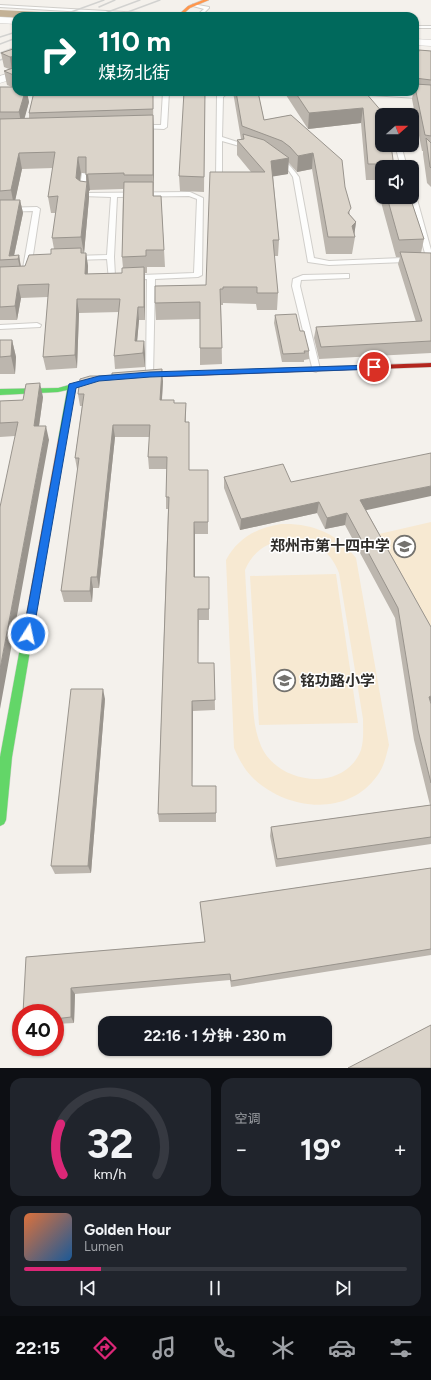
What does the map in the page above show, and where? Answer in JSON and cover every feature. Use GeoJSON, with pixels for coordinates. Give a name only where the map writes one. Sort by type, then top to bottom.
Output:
{"type":"FeatureCollection","features":[{"type":"Feature","properties":{"kind":"street"},"geometry":{"type":"LineString","coordinates":[[184,12],[207,0]]}},
{"type":"Feature","properties":{"kind":"street"},"geometry":{"type":"LineString","coordinates":[[0,20],[12,21]]}},
{"type":"Feature","properties":{"kind":"street"},"geometry":{"type":"LineString","coordinates":[[419,42],[431,43]]}},
{"type":"Feature","properties":{"kind":"street"},"geometry":{"type":"LineString","coordinates":[[0,80],[12,76]]}},
{"type":"Feature","properties":{"kind":"street"},"geometry":{"type":"LineString","coordinates":[[123,376],[431,365]]}},
{"type":"Feature","properties":{"kind":"street"},"geometry":{"type":"LineString","coordinates":[[0,392],[58,390],[92,380]]}},
{"type":"Feature","properties":{"kind":"street"},"geometry":{"type":"LineString","coordinates":[[0,820],[3,758],[72,386]]}},
{"type":"Feature","properties":{"kind":"lane"},"geometry":{"type":"LineString","coordinates":[[195,5],[207,8],[202,12]]}},
{"type":"Feature","properties":{"kind":"lane"},"geometry":{"type":"LineString","coordinates":[[0,6],[107,12]]}},
{"type":"Feature","properties":{"kind":"lane"},"geometry":{"type":"LineString","coordinates":[[419,27],[431,28]]}},
{"type":"Feature","properties":{"kind":"lane"},"geometry":{"type":"LineString","coordinates":[[133,128],[164,127],[166,96]]}},
{"type":"Feature","properties":{"kind":"lane"},"geometry":{"type":"LineString","coordinates":[[219,177],[220,96]]}},
{"type":"Feature","properties":{"kind":"lane"},"geometry":{"type":"LineString","coordinates":[[419,96],[431,97]]}},
{"type":"Feature","properties":{"kind":"lane"},"geometry":{"type":"LineString","coordinates":[[219,138],[259,150]]}},
{"type":"Feature","properties":{"kind":"lane"},"geometry":{"type":"LineString","coordinates":[[272,156],[291,170],[296,176],[311,260],[329,263],[430,259],[415,204]]}},
{"type":"Feature","properties":{"kind":"lane"},"geometry":{"type":"LineString","coordinates":[[84,174],[82,193],[84,195],[114,196],[190,194],[200,198],[198,275],[112,278],[110,257],[114,196]]}},
{"type":"Feature","properties":{"kind":"lane"},"geometry":{"type":"LineString","coordinates":[[0,210],[37,209],[32,259],[25,276]]}},
{"type":"Feature","properties":{"kind":"lane"},"geometry":{"type":"LineString","coordinates":[[65,258],[110,257]]}},
{"type":"Feature","properties":{"kind":"lane"},"geometry":{"type":"LineString","coordinates":[[316,369],[296,286],[297,279],[303,277],[346,276]]}},
{"type":"Feature","properties":{"kind":"lane"},"geometry":{"type":"LineString","coordinates":[[150,374],[151,277]]}},
{"type":"Feature","properties":{"kind":"lane"},"geometry":{"type":"LineString","coordinates":[[0,327],[37,325]]}},
{"type":"Feature","properties":{"kind":"shaded area"},"geometry":{"type":"Polygon","coordinates":[[[0,10],[41,12],[12,12],[12,18],[0,17],[0,10]]]}},
{"type":"Feature","properties":{"kind":"shaded area"},"geometry":{"type":"Polygon","coordinates":[[[431,522],[431,629],[379,534],[431,522]]]}},
{"type":"Feature","properties":{"kind":"shaded area"},"geometry":{"type":"Polygon","coordinates":[[[281,524],[303,525],[323,531],[341,542],[356,558],[389,745],[381,769],[377,776],[364,789],[349,799],[316,805],[281,797],[252,777],[240,760],[234,748],[226,560],[242,540],[256,531],[281,524]],[[294,540],[278,541],[260,549],[252,558],[245,570],[254,721],[261,746],[269,759],[281,769],[295,776],[311,779],[326,778],[340,773],[352,764],[361,750],[363,719],[339,573],[335,564],[325,552],[311,544],[294,540]]]}},
{"type":"Feature","properties":{"kind":"shaded area"},"geometry":{"type":"Polygon","coordinates":[[[336,574],[358,723],[259,725],[250,576],[336,574]]]}},
{"type":"Feature","properties":{"kind":"building"},"geometry":{"type":"Polygon","coordinates":[[[12,49],[12,57],[1,53],[12,49]]]}},
{"type":"Feature","properties":{"kind":"building"},"geometry":{"type":"Polygon","coordinates":[[[419,50],[431,51],[431,80],[419,78],[419,50]]]}},
{"type":"Feature","properties":{"kind":"building"},"geometry":{"type":"Polygon","coordinates":[[[12,68],[12,74],[4,71],[12,68]]]}},
{"type":"Feature","properties":{"kind":"building"},"geometry":{"type":"Polygon","coordinates":[[[419,84],[431,85],[431,136],[425,135],[417,96],[419,96],[419,84]]]}},
{"type":"Feature","properties":{"kind":"building"},"geometry":{"type":"Polygon","coordinates":[[[0,87],[12,87],[12,96],[24,96],[19,112],[0,112],[0,87]]]}},
{"type":"Feature","properties":{"kind":"building"},"geometry":{"type":"Polygon","coordinates":[[[33,96],[153,96],[153,109],[29,113],[33,96]]]}},
{"type":"Feature","properties":{"kind":"building"},"geometry":{"type":"Polygon","coordinates":[[[184,96],[205,96],[204,177],[179,176],[184,96]]]}},
{"type":"Feature","properties":{"kind":"building"},"geometry":{"type":"Polygon","coordinates":[[[237,96],[259,96],[264,120],[291,115],[342,160],[345,187],[351,208],[348,213],[356,222],[352,226],[355,237],[328,237],[313,153],[298,156],[282,141],[242,126],[237,96]]]}},
{"type":"Feature","properties":{"kind":"building"},"geometry":{"type":"Polygon","coordinates":[[[298,96],[368,96],[379,108],[375,108],[375,152],[392,152],[393,160],[375,160],[375,164],[368,164],[363,108],[309,113],[298,96]]]}},
{"type":"Feature","properties":{"kind":"building"},"geometry":{"type":"Polygon","coordinates":[[[153,115],[153,175],[124,175],[124,173],[86,175],[86,157],[78,157],[76,178],[80,181],[87,182],[81,237],[52,238],[58,196],[48,197],[55,152],[19,153],[11,190],[0,191],[0,119],[153,115]]]}},
{"type":"Feature","properties":{"kind":"building"},"geometry":{"type":"Polygon","coordinates":[[[243,134],[264,140],[289,158],[271,161],[279,240],[273,240],[278,293],[257,293],[257,287],[223,287],[223,289],[220,289],[222,348],[200,348],[200,302],[155,303],[155,286],[206,285],[210,172],[265,172],[237,140],[244,139],[243,134]]]}},
{"type":"Feature","properties":{"kind":"building"},"geometry":{"type":"Polygon","coordinates":[[[426,138],[431,143],[431,168],[430,167],[426,138]]]}},
{"type":"Feature","properties":{"kind":"building"},"geometry":{"type":"Polygon","coordinates":[[[124,182],[153,182],[153,196],[161,196],[164,250],[146,250],[146,256],[122,257],[124,182]]]}},
{"type":"Feature","properties":{"kind":"building"},"geometry":{"type":"Polygon","coordinates":[[[0,200],[20,200],[9,256],[19,255],[18,259],[0,260],[0,200]]]}},
{"type":"Feature","properties":{"kind":"building"},"geometry":{"type":"Polygon","coordinates":[[[389,204],[412,204],[424,239],[399,240],[389,204]]]}},
{"type":"Feature","properties":{"kind":"building"},"geometry":{"type":"Polygon","coordinates":[[[81,248],[81,253],[86,253],[85,274],[122,273],[122,268],[144,267],[144,307],[138,307],[135,341],[144,341],[143,353],[114,356],[120,299],[77,299],[75,355],[43,357],[49,284],[18,285],[15,306],[0,307],[0,267],[25,266],[29,255],[51,254],[51,249],[81,248]]]}},
{"type":"Feature","properties":{"kind":"building"},"geometry":{"type":"Polygon","coordinates":[[[400,252],[431,253],[431,341],[321,347],[316,327],[422,321],[400,252]]]}},
{"type":"Feature","properties":{"kind":"building"},"geometry":{"type":"Polygon","coordinates":[[[296,314],[300,331],[304,331],[309,351],[304,351],[305,353],[283,354],[275,315],[296,314]]]}},
{"type":"Feature","properties":{"kind":"building"},"geometry":{"type":"Polygon","coordinates":[[[0,340],[12,340],[11,356],[0,357],[0,340]]]}},
{"type":"Feature","properties":{"kind":"building"},"geometry":{"type":"Polygon","coordinates":[[[162,369],[160,400],[174,400],[174,403],[186,403],[185,422],[189,422],[189,470],[208,470],[208,522],[194,522],[194,577],[209,577],[209,609],[198,609],[198,663],[214,663],[215,700],[192,701],[192,786],[216,786],[216,813],[158,814],[169,497],[166,497],[167,457],[148,457],[150,425],[113,425],[97,577],[91,577],[90,591],[61,591],[79,458],[75,458],[84,394],[78,394],[80,379],[90,376],[112,376],[112,373],[162,369]]]}},
{"type":"Feature","properties":{"kind":"building"},"geometry":{"type":"Polygon","coordinates":[[[40,383],[34,426],[46,426],[0,669],[0,507],[18,422],[0,423],[0,401],[23,400],[26,384],[40,383]]]}},
{"type":"Feature","properties":{"kind":"building"},"geometry":{"type":"Polygon","coordinates":[[[431,453],[431,486],[360,500],[431,627],[431,696],[429,697],[431,704],[431,783],[418,730],[398,608],[347,513],[327,518],[319,502],[241,519],[224,477],[283,464],[291,482],[431,453]]]}},
{"type":"Feature","properties":{"kind":"building"},"geometry":{"type":"Polygon","coordinates":[[[71,689],[103,689],[88,866],[51,866],[71,689]]]}},
{"type":"Feature","properties":{"kind":"building"},"geometry":{"type":"Polygon","coordinates":[[[431,805],[431,837],[277,859],[271,827],[431,805]]]}},
{"type":"Feature","properties":{"kind":"building"},"geometry":{"type":"Polygon","coordinates":[[[431,868],[431,949],[231,981],[230,974],[71,988],[71,1017],[64,1018],[64,1004],[23,1004],[26,957],[205,942],[200,902],[431,868]]]}},
{"type":"Feature","properties":{"kind":"building"},"geometry":{"type":"Polygon","coordinates":[[[431,1025],[431,1068],[348,1068],[431,1025]]]}},
{"type":"Feature","properties":{"kind":"railway"},"geometry":{"type":"LineString","coordinates":[[71,12],[104,0]]}},
{"type":"Feature","properties":{"kind":"railway"},"geometry":{"type":"LineString","coordinates":[[99,7],[115,0]]}},
{"type":"Feature","properties":{"kind":"railway"},"geometry":{"type":"LineString","coordinates":[[108,12],[140,0]]}},
{"type":"Feature","properties":{"kind":"railway"},"geometry":{"type":"LineString","coordinates":[[128,12],[160,0]]}},
{"type":"Feature","properties":{"kind":"railway"},"geometry":{"type":"LineString","coordinates":[[0,37],[12,33]]}},
{"type":"Feature","properties":{"kind":"railway"},"geometry":{"type":"LineString","coordinates":[[0,44],[12,40]]}},
{"type":"Feature","properties":{"kind":"railway"},"geometry":{"type":"LineString","coordinates":[[0,53],[12,48]]}},
{"type":"Feature","properties":{"kind":"railway"},"geometry":{"type":"LineString","coordinates":[[0,60],[12,56]]}},
{"type":"Feature","properties":{"kind":"traffic: fast"},"geometry":{"type":"LineString","coordinates":[[0,392],[58,390],[84,383]]}},
{"type":"Feature","properties":{"kind":"traffic: fast"},"geometry":{"type":"LineString","coordinates":[[62,440],[72,386]]}},
{"type":"Feature","properties":{"kind":"traffic: fast"},"geometry":{"type":"LineString","coordinates":[[0,820],[6,757],[30,621]]}},
{"type":"Feature","properties":{"kind":"traffic: slow"},"geometry":{"type":"LineString","coordinates":[[183,12],[189,7],[207,0]]}},
{"type":"Feature","properties":{"kind":"traffic: slow"},"geometry":{"type":"LineString","coordinates":[[30,621],[62,440]]}},
{"type":"Feature","properties":{"kind":"traffic: jam"},"geometry":{"type":"LineString","coordinates":[[131,376],[431,365]]}},
{"type":"Feature","properties":{"kind":"place","name":"郑州市第十四中学"},"geometry":{"type":"Point","coordinates":[405,546]}},
{"type":"Feature","properties":{"kind":"place","name":"铭功路小学"},"geometry":{"type":"Point","coordinates":[284,681]}},
{"type":"Feature","properties":{"kind":"route"},"geometry":{"type":"LineString","coordinates":[[28,634],[72,386],[99,378],[150,374],[374,367]]}}]}
